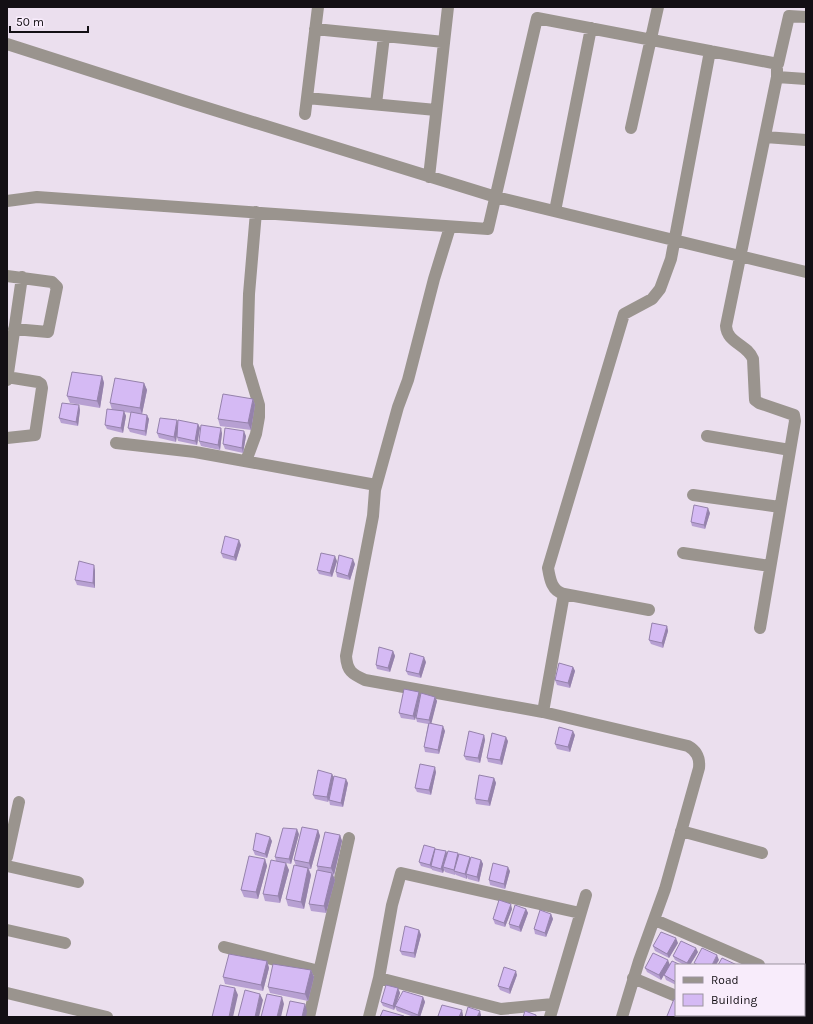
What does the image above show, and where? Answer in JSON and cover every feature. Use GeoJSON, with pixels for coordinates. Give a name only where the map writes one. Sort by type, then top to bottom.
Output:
{"type":"FeatureCollection","features":[{"type":"Feature","properties":{"kind":"street"},"geometry":{"type":"LineString","coordinates":[[305,114],[318,7]]}},
{"type":"Feature","properties":{"kind":"street"},"geometry":{"type":"LineString","coordinates":[[429,176],[448,7]]}},
{"type":"Feature","properties":{"kind":"street"},"geometry":{"type":"LineString","coordinates":[[632,128],[658,7]]}},
{"type":"Feature","properties":{"kind":"street"},"geometry":{"type":"LineString","coordinates":[[760,628],[795,421],[794,415],[759,403],[755,400],[753,359],[751,354],[730,338],[726,333],[726,326],[777,77],[788,12],[806,16]]}},
{"type":"Feature","properties":{"kind":"street"},"geometry":{"type":"LineString","coordinates":[[7,201],[37,197],[488,229],[537,18],[778,64]]}},
{"type":"Feature","properties":{"kind":"street"},"geometry":{"type":"LineString","coordinates":[[554,212],[590,28]]}},
{"type":"Feature","properties":{"kind":"street"},"geometry":{"type":"LineString","coordinates":[[315,29],[444,42]]}},
{"type":"Feature","properties":{"kind":"street"},"geometry":{"type":"LineString","coordinates":[[376,104],[384,36]]}},
{"type":"Feature","properties":{"kind":"street"},"geometry":{"type":"LineString","coordinates":[[7,44],[496,197],[806,272]]}},
{"type":"Feature","properties":{"kind":"street"},"geometry":{"type":"LineString","coordinates":[[649,610],[558,592],[553,587],[548,568],[624,314],[652,299],[660,289],[671,259],[676,240],[710,51]]}},
{"type":"Feature","properties":{"kind":"street"},"geometry":{"type":"LineString","coordinates":[[777,77],[806,79]]}},
{"type":"Feature","properties":{"kind":"street"},"geometry":{"type":"LineString","coordinates":[[307,98],[436,110]]}},
{"type":"Feature","properties":{"kind":"street"},"geometry":{"type":"LineString","coordinates":[[765,137],[806,140]]}},
{"type":"Feature","properties":{"kind":"street"},"geometry":{"type":"LineString","coordinates":[[246,461],[256,434],[259,418],[259,405],[247,365],[249,294],[256,212]]}},
{"type":"Feature","properties":{"kind":"street"},"geometry":{"type":"LineString","coordinates":[[450,227],[434,279],[408,380],[398,407],[376,486],[373,516],[346,656],[347,666],[352,674],[365,680],[544,712],[693,748],[700,760],[699,768],[655,920],[633,978],[622,1017]]}},
{"type":"Feature","properties":{"kind":"street"},"geometry":{"type":"LineString","coordinates":[[7,276],[52,282],[57,287],[48,332],[14,329]]}},
{"type":"Feature","properties":{"kind":"street"},"geometry":{"type":"LineString","coordinates":[[7,380],[22,277]]}},
{"type":"Feature","properties":{"kind":"street"},"geometry":{"type":"LineString","coordinates":[[7,377],[38,382],[41,384],[42,388],[35,435],[7,438]]}},
{"type":"Feature","properties":{"kind":"street"},"geometry":{"type":"LineString","coordinates":[[707,436],[790,450]]}},
{"type":"Feature","properties":{"kind":"street"},"geometry":{"type":"LineString","coordinates":[[116,443],[195,452],[376,486]]}},
{"type":"Feature","properties":{"kind":"street"},"geometry":{"type":"LineString","coordinates":[[693,495],[780,507]]}},
{"type":"Feature","properties":{"kind":"street"},"geometry":{"type":"LineString","coordinates":[[683,553],[770,566]]}},
{"type":"Feature","properties":{"kind":"street"},"geometry":{"type":"LineString","coordinates":[[544,712],[564,594]]}},
{"type":"Feature","properties":{"kind":"street"},"geometry":{"type":"LineString","coordinates":[[7,857],[19,802]]}},
{"type":"Feature","properties":{"kind":"street"},"geometry":{"type":"LineString","coordinates":[[681,832],[762,853]]}},
{"type":"Feature","properties":{"kind":"street"},"geometry":{"type":"LineString","coordinates":[[309,1017],[349,838]]}},
{"type":"Feature","properties":{"kind":"street"},"geometry":{"type":"LineString","coordinates":[[7,866],[78,882]]}},
{"type":"Feature","properties":{"kind":"street"},"geometry":{"type":"LineString","coordinates":[[369,1017],[379,978],[392,905],[401,873],[580,913]]}},
{"type":"Feature","properties":{"kind":"street"},"geometry":{"type":"LineString","coordinates":[[550,1017],[586,895]]}},
{"type":"Feature","properties":{"kind":"street"},"geometry":{"type":"LineString","coordinates":[[655,920],[757,964]]}},
{"type":"Feature","properties":{"kind":"street"},"geometry":{"type":"LineString","coordinates":[[7,930],[65,943]]}},
{"type":"Feature","properties":{"kind":"street"},"geometry":{"type":"LineString","coordinates":[[224,947],[319,971]]}},
{"type":"Feature","properties":{"kind":"street"},"geometry":{"type":"LineString","coordinates":[[379,978],[501,1009],[553,1004]]}},
{"type":"Feature","properties":{"kind":"street"},"geometry":{"type":"LineString","coordinates":[[633,978],[675,996]]}},
{"type":"Feature","properties":{"kind":"street"},"geometry":{"type":"LineString","coordinates":[[7,993],[107,1017]]}},
{"type":"Feature","properties":{"kind":"building"},"geometry":{"type":"Polygon","coordinates":[[[72,372],[102,376],[97,401],[67,396],[72,372]]]}},
{"type":"Feature","properties":{"kind":"building"},"geometry":{"type":"Polygon","coordinates":[[[115,378],[144,383],[140,408],[110,403],[115,378]]]}},
{"type":"Feature","properties":{"kind":"building"},"geometry":{"type":"Polygon","coordinates":[[[223,394],[253,399],[248,423],[218,419],[223,394]]]}},
{"type":"Feature","properties":{"kind":"building"},"geometry":{"type":"Polygon","coordinates":[[[62,403],[79,405],[76,422],[59,418],[62,403]]]}},
{"type":"Feature","properties":{"kind":"building"},"geometry":{"type":"Polygon","coordinates":[[[107,409],[124,411],[121,428],[105,425],[107,409]]]}},
{"type":"Feature","properties":{"kind":"building"},"geometry":{"type":"Polygon","coordinates":[[[131,412],[147,415],[145,431],[128,428],[131,412]]]}},
{"type":"Feature","properties":{"kind":"building"},"geometry":{"type":"Polygon","coordinates":[[[160,418],[177,420],[174,437],[157,433],[160,418]]]}},
{"type":"Feature","properties":{"kind":"building"},"geometry":{"type":"Polygon","coordinates":[[[178,420],[198,424],[195,441],[177,437],[178,420]]]}},
{"type":"Feature","properties":{"kind":"building"},"geometry":{"type":"Polygon","coordinates":[[[201,425],[221,428],[218,445],[199,441],[201,425]]]}},
{"type":"Feature","properties":{"kind":"building"},"geometry":{"type":"Polygon","coordinates":[[[225,428],[244,431],[242,448],[223,444],[225,428]]]}},
{"type":"Feature","properties":{"kind":"building"},"geometry":{"type":"Polygon","coordinates":[[[694,505],[708,508],[704,525],[691,522],[694,505]]]}},
{"type":"Feature","properties":{"kind":"building"},"geometry":{"type":"Polygon","coordinates":[[[225,536],[239,540],[234,557],[221,553],[225,536]]]}},
{"type":"Feature","properties":{"kind":"building"},"geometry":{"type":"Polygon","coordinates":[[[321,553],[335,556],[330,573],[317,570],[321,553]]]}},
{"type":"Feature","properties":{"kind":"building"},"geometry":{"type":"Polygon","coordinates":[[[339,555],[353,559],[348,576],[336,572],[339,555]]]}},
{"type":"Feature","properties":{"kind":"building"},"geometry":{"type":"Polygon","coordinates":[[[79,561],[94,565],[93,583],[75,580],[79,561]]]}},
{"type":"Feature","properties":{"kind":"building"},"geometry":{"type":"Polygon","coordinates":[[[652,623],[667,626],[662,643],[649,640],[652,623]]]}},
{"type":"Feature","properties":{"kind":"building"},"geometry":{"type":"Polygon","coordinates":[[[379,647],[393,651],[388,668],[376,665],[379,647]]]}},
{"type":"Feature","properties":{"kind":"building"},"geometry":{"type":"Polygon","coordinates":[[[410,653],[424,657],[419,674],[406,671],[410,653]]]}},
{"type":"Feature","properties":{"kind":"building"},"geometry":{"type":"Polygon","coordinates":[[[559,663],[573,667],[568,683],[555,680],[559,663]]]}},
{"type":"Feature","properties":{"kind":"building"},"geometry":{"type":"Polygon","coordinates":[[[404,689],[419,692],[413,716],[399,713],[404,689]]]}},
{"type":"Feature","properties":{"kind":"building"},"geometry":{"type":"Polygon","coordinates":[[[421,693],[435,697],[429,720],[416,718],[421,693]]]}},
{"type":"Feature","properties":{"kind":"building"},"geometry":{"type":"Polygon","coordinates":[[[429,723],[443,726],[438,750],[424,747],[429,723]]]}},
{"type":"Feature","properties":{"kind":"building"},"geometry":{"type":"Polygon","coordinates":[[[559,727],[573,731],[568,747],[555,744],[559,727]]]}},
{"type":"Feature","properties":{"kind":"building"},"geometry":{"type":"Polygon","coordinates":[[[469,731],[484,735],[478,758],[464,756],[469,731]]]}},
{"type":"Feature","properties":{"kind":"building"},"geometry":{"type":"Polygon","coordinates":[[[492,733],[506,737],[500,760],[487,758],[492,733]]]}},
{"type":"Feature","properties":{"kind":"building"},"geometry":{"type":"Polygon","coordinates":[[[420,764],[435,767],[429,790],[415,788],[420,764]]]}},
{"type":"Feature","properties":{"kind":"building"},"geometry":{"type":"Polygon","coordinates":[[[318,770],[332,774],[327,797],[313,795],[318,770]]]}},
{"type":"Feature","properties":{"kind":"building"},"geometry":{"type":"Polygon","coordinates":[[[479,775],[494,778],[488,801],[475,799],[479,775]]]}},
{"type":"Feature","properties":{"kind":"building"},"geometry":{"type":"Polygon","coordinates":[[[334,776],[346,779],[341,803],[329,800],[334,776]]]}},
{"type":"Feature","properties":{"kind":"building"},"geometry":{"type":"Polygon","coordinates":[[[302,827],[318,830],[309,863],[294,860],[302,827]]]}},
{"type":"Feature","properties":{"kind":"building"},"geometry":{"type":"Polygon","coordinates":[[[283,828],[297,829],[289,859],[275,857],[283,828]]]}},
{"type":"Feature","properties":{"kind":"building"},"geometry":{"type":"Polygon","coordinates":[[[325,832],[340,835],[331,868],[317,866],[325,832]]]}},
{"type":"Feature","properties":{"kind":"building"},"geometry":{"type":"Polygon","coordinates":[[[256,833],[270,837],[265,854],[253,850],[256,833]]]}},
{"type":"Feature","properties":{"kind":"building"},"geometry":{"type":"Polygon","coordinates":[[[424,845],[435,848],[430,865],[419,862],[424,845]]]}},
{"type":"Feature","properties":{"kind":"building"},"geometry":{"type":"Polygon","coordinates":[[[435,849],[446,851],[441,869],[431,866],[435,849]]]}},
{"type":"Feature","properties":{"kind":"building"},"geometry":{"type":"Polygon","coordinates":[[[448,851],[458,853],[454,870],[443,867],[448,851]]]}},
{"type":"Feature","properties":{"kind":"building"},"geometry":{"type":"Polygon","coordinates":[[[459,854],[470,857],[465,874],[454,871],[459,854]]]}},
{"type":"Feature","properties":{"kind":"building"},"geometry":{"type":"Polygon","coordinates":[[[249,856],[265,859],[256,892],[241,890],[249,856]]]}},
{"type":"Feature","properties":{"kind":"building"},"geometry":{"type":"Polygon","coordinates":[[[471,857],[481,860],[477,877],[466,874],[471,857]]]}},
{"type":"Feature","properties":{"kind":"building"},"geometry":{"type":"Polygon","coordinates":[[[271,860],[286,863],[278,896],[263,894],[271,860]]]}},
{"type":"Feature","properties":{"kind":"building"},"geometry":{"type":"Polygon","coordinates":[[[493,863],[508,867],[504,884],[489,880],[493,863]]]}},
{"type":"Feature","properties":{"kind":"building"},"geometry":{"type":"Polygon","coordinates":[[[294,865],[308,868],[301,902],[286,899],[294,865]]]}},
{"type":"Feature","properties":{"kind":"building"},"geometry":{"type":"Polygon","coordinates":[[[317,870],[332,873],[324,906],[309,904],[317,870]]]}},
{"type":"Feature","properties":{"kind":"building"},"geometry":{"type":"Polygon","coordinates":[[[499,900],[511,904],[504,923],[493,919],[499,900]]]}},
{"type":"Feature","properties":{"kind":"building"},"geometry":{"type":"Polygon","coordinates":[[[515,905],[526,909],[519,927],[509,924],[515,905]]]}},
{"type":"Feature","properties":{"kind":"building"},"geometry":{"type":"Polygon","coordinates":[[[540,910],[551,914],[545,933],[534,929],[540,910]]]}},
{"type":"Feature","properties":{"kind":"building"},"geometry":{"type":"Polygon","coordinates":[[[405,926],[419,930],[414,953],[400,951],[405,926]]]}},
{"type":"Feature","properties":{"kind":"building"},"geometry":{"type":"Polygon","coordinates":[[[661,932],[676,938],[667,954],[653,946],[661,932]]]}},
{"type":"Feature","properties":{"kind":"building"},"geometry":{"type":"Polygon","coordinates":[[[681,941],[696,948],[687,963],[673,956],[681,941]]]}},
{"type":"Feature","properties":{"kind":"building"},"geometry":{"type":"Polygon","coordinates":[[[702,948],[717,955],[712,964],[694,963],[702,948]]]}},
{"type":"Feature","properties":{"kind":"building"},"geometry":{"type":"Polygon","coordinates":[[[653,953],[668,960],[659,975],[645,968],[653,953]]]}},
{"type":"Feature","properties":{"kind":"building"},"geometry":{"type":"Polygon","coordinates":[[[229,954],[267,961],[261,985],[223,977],[229,954]]]}},
{"type":"Feature","properties":{"kind":"building"},"geometry":{"type":"Polygon","coordinates":[[[722,958],[735,964],[719,964],[722,958]]]}},
{"type":"Feature","properties":{"kind":"building"},"geometry":{"type":"Polygon","coordinates":[[[672,961],[679,964],[675,964],[675,981],[664,975],[672,961]]]}},
{"type":"Feature","properties":{"kind":"building"},"geometry":{"type":"Polygon","coordinates":[[[273,964],[311,970],[305,994],[268,987],[273,964]]]}},
{"type":"Feature","properties":{"kind":"building"},"geometry":{"type":"Polygon","coordinates":[[[504,967],[516,971],[509,989],[498,986],[504,967]]]}},
{"type":"Feature","properties":{"kind":"building"},"geometry":{"type":"Polygon","coordinates":[[[220,985],[235,988],[229,1017],[212,1017],[220,985]]]}},
{"type":"Feature","properties":{"kind":"building"},"geometry":{"type":"Polygon","coordinates":[[[386,985],[398,988],[393,1006],[381,1002],[386,985]]]}},
{"type":"Feature","properties":{"kind":"building"},"geometry":{"type":"Polygon","coordinates":[[[245,990],[260,994],[255,1017],[238,1017],[245,990]]]}},
{"type":"Feature","properties":{"kind":"building"},"geometry":{"type":"Polygon","coordinates":[[[403,991],[423,997],[418,1015],[395,1006],[403,991]]]}},
{"type":"Feature","properties":{"kind":"building"},"geometry":{"type":"Polygon","coordinates":[[[267,994],[282,997],[277,1017],[261,1017],[267,994]]]}},
{"type":"Feature","properties":{"kind":"building"},"geometry":{"type":"Polygon","coordinates":[[[674,999],[675,1016],[682,1016],[668,1017],[667,1016],[674,999]]]}},
{"type":"Feature","properties":{"kind":"building"},"geometry":{"type":"Polygon","coordinates":[[[290,1001],[305,1004],[302,1017],[286,1017],[290,1001]]]}},
{"type":"Feature","properties":{"kind":"building"},"geometry":{"type":"Polygon","coordinates":[[[442,1005],[462,1010],[459,1017],[438,1016],[442,1005]]]}},
{"type":"Feature","properties":{"kind":"building"},"geometry":{"type":"Polygon","coordinates":[[[468,1007],[480,1011],[477,1017],[465,1017],[468,1007]]]}},
{"type":"Feature","properties":{"kind":"building"},"geometry":{"type":"Polygon","coordinates":[[[383,1010],[404,1016],[404,1017],[380,1017],[383,1010]]]}},
{"type":"Feature","properties":{"kind":"building"},"geometry":{"type":"Polygon","coordinates":[[[525,1011],[536,1015],[536,1017],[523,1017],[525,1011]]]}},
{"type":"Feature","properties":{"kind":"building"},"geometry":{"type":"Polygon","coordinates":[[[686,1016],[700,1016],[699,1017],[686,1016]]]}},
{"type":"Feature","properties":{"kind":"building"},"geometry":{"type":"Polygon","coordinates":[[[768,1016],[786,1016],[786,1017],[768,1016]]]}}]}
